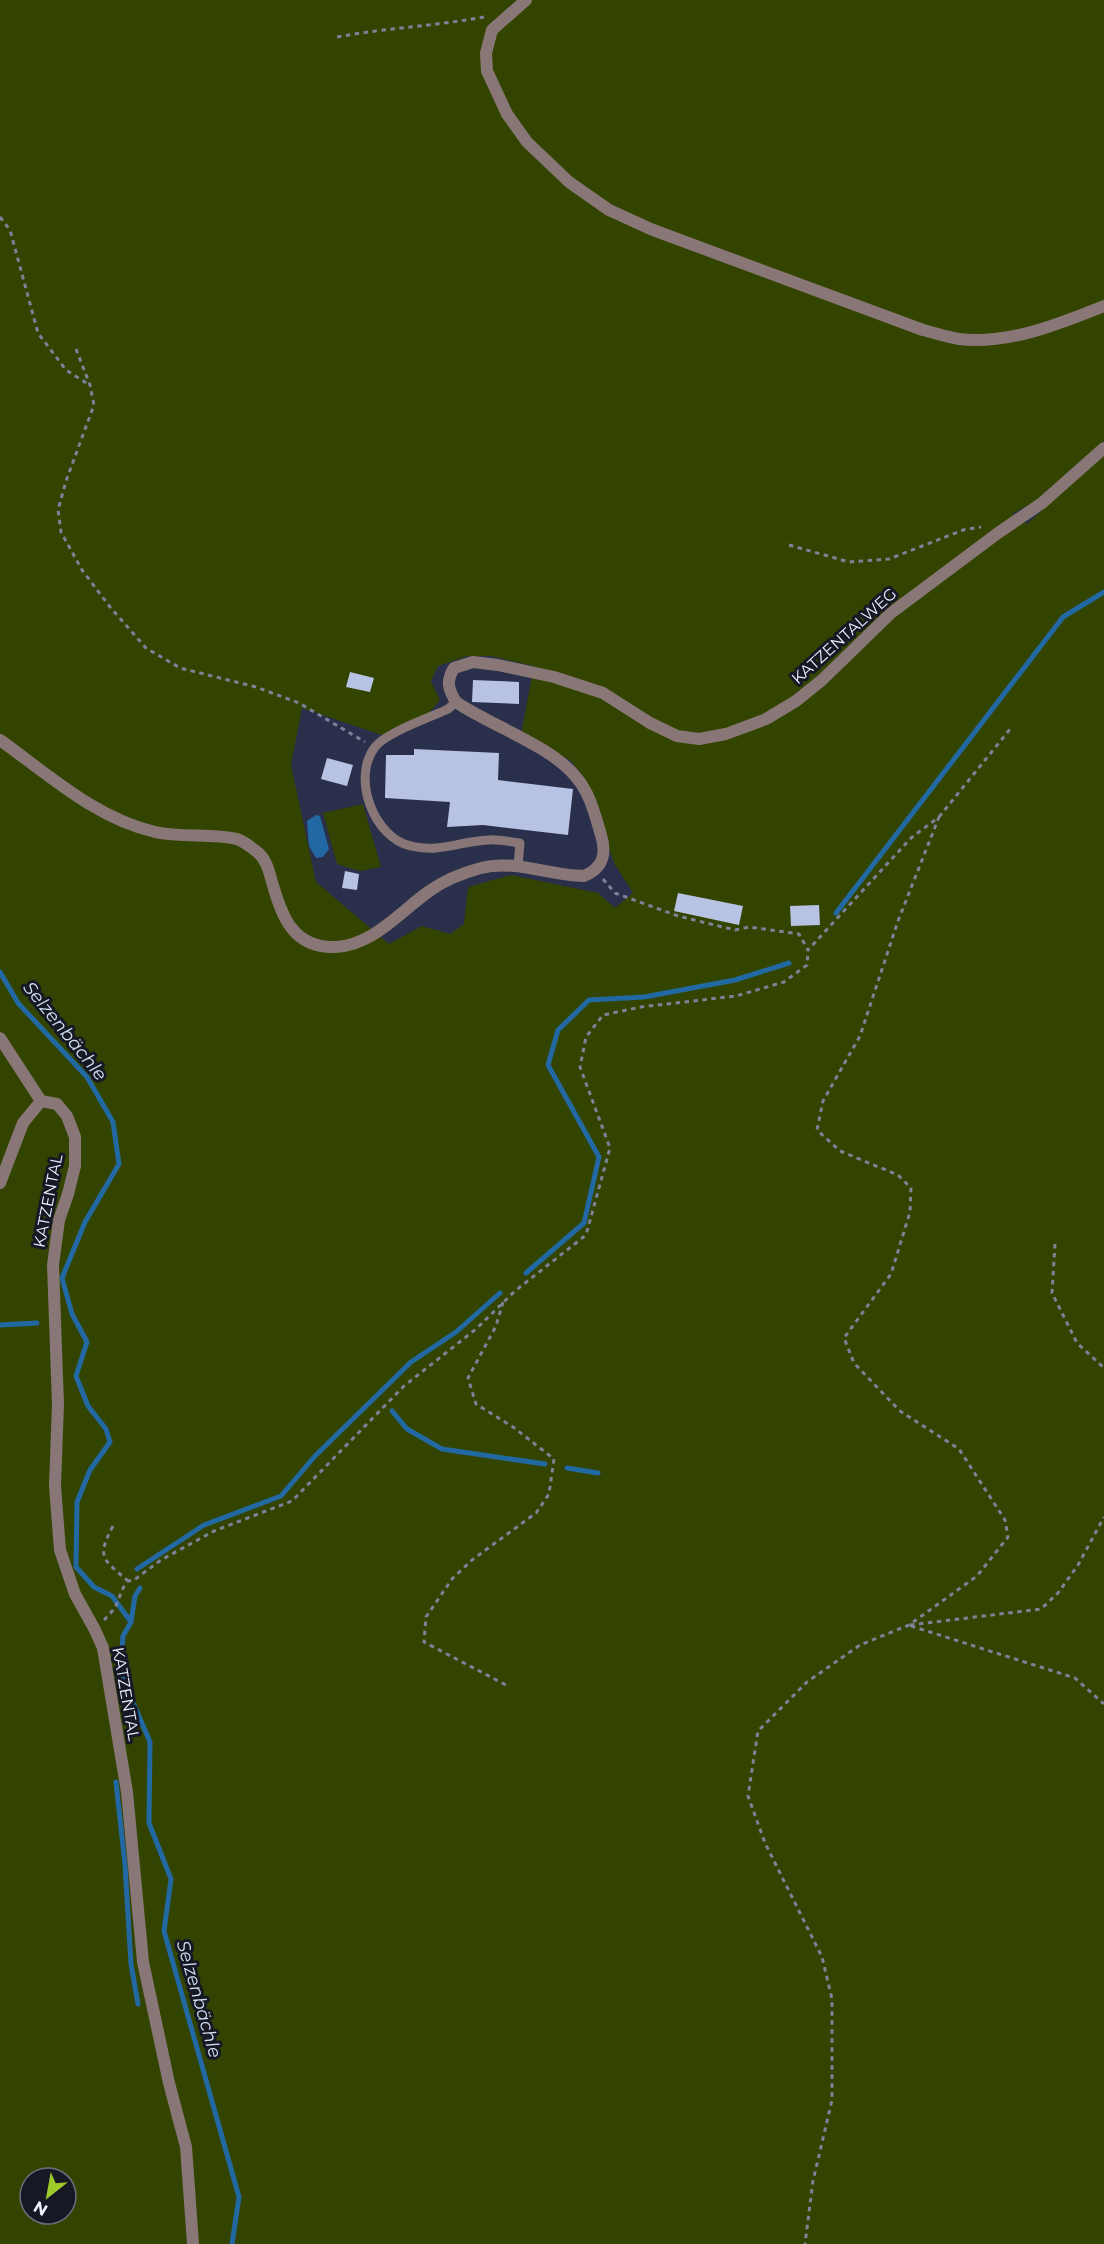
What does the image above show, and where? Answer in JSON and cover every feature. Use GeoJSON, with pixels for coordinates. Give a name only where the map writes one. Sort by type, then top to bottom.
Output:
{"type":"FeatureCollection","features":[{"type":"Feature","properties":{"kind":"street"},"geometry":{"type":"LineString","coordinates":[[526,0],[492,30],[486,53],[487,71],[507,114],[527,142],[569,182],[609,210],[653,230],[923,330],[960,339],[1007,338],[1069,320],[1104,306]]}},
{"type":"Feature","properties":{"kind":"street","name":"KATZENTALWEG"},"geometry":{"type":"LineString","coordinates":[[456,702],[449,692],[448,678],[454,668],[473,662],[554,676],[603,693],[650,723],[677,736],[699,739],[726,734],[766,719],[796,701],[822,680],[891,613],[1042,503],[1104,448]]}},
{"type":"Feature","properties":{"kind":"street"},"geometry":{"type":"LineString","coordinates":[[0,740],[79,799],[112,818],[156,832],[238,839],[259,853],[267,866],[279,908],[291,930],[308,942],[337,947],[374,934],[429,891],[457,876],[482,867],[518,866],[584,876],[596,871],[603,858],[605,847],[592,805],[577,778],[563,764],[456,702]]}},
{"type":"Feature","properties":{"kind":"street"},"geometry":{"type":"LineString","coordinates":[[0,1038],[41,1101],[22,1123],[0,1183]]}},
{"type":"Feature","properties":{"kind":"street","name":"KATZENTAL"},"geometry":{"type":"LineString","coordinates":[[41,1101],[57,1104],[67,1116],[75,1137],[75,1166],[59,1220],[53,1264],[58,1404],[55,1486],[60,1550],[75,1593],[102,1648],[127,1792],[143,1962],[169,2083],[186,2147],[193,2244]]}},
{"type":"Feature","properties":{"kind":"lane"},"geometry":{"type":"LineString","coordinates":[[456,702],[448,709],[390,736],[375,747],[367,766],[364,790],[373,813],[388,833],[408,846],[450,848],[488,840],[520,843],[518,866]]}},
{"type":"Feature","properties":{"kind":"path"},"geometry":{"type":"LineString","coordinates":[[337,37],[388,28],[446,24],[500,14],[505,18]]}},
{"type":"Feature","properties":{"kind":"path"},"geometry":{"type":"LineString","coordinates":[[0,217],[10,230],[38,333],[66,370],[90,385]]}},
{"type":"Feature","properties":{"kind":"path"},"geometry":{"type":"LineString","coordinates":[[76,349],[90,385],[94,405],[66,481],[58,510],[61,532],[82,570],[110,607],[146,648],[180,668],[256,687],[299,703],[375,747]]}},
{"type":"Feature","properties":{"kind":"path"},"geometry":{"type":"LineString","coordinates":[[789,544],[849,562],[889,559],[963,530],[988,525],[998,533]]}},
{"type":"Feature","properties":{"kind":"path"},"geometry":{"type":"LineString","coordinates":[[808,950],[910,838],[939,817],[1011,728]]}},
{"type":"Feature","properties":{"kind":"path"},"geometry":{"type":"LineString","coordinates":[[804,2244],[813,2181],[832,2100],[832,1999],[822,1957],[765,1844],[748,1796],[758,1731],[807,1682],[860,1645],[909,1625],[977,1576],[1008,1537],[1005,1520],[959,1449],[900,1411],[854,1363],[844,1338],[891,1274],[910,1212],[911,1188],[898,1175],[840,1151],[817,1130],[823,1101],[860,1036],[898,921],[939,817]]}},
{"type":"Feature","properties":{"kind":"path"},"geometry":{"type":"LineString","coordinates":[[115,1608],[128,1581],[134,1580],[161,1560],[214,1531],[292,1501],[404,1386],[476,1329],[504,1301],[586,1235],[610,1148],[579,1067],[586,1037],[603,1015],[641,1007],[736,996],[784,982],[807,965],[808,950],[799,934],[749,927],[735,930],[678,916],[615,893],[596,871]]}},
{"type":"Feature","properties":{"kind":"path"},"geometry":{"type":"LineString","coordinates":[[1054,1244],[1052,1293],[1077,1343],[1104,1368]]}},
{"type":"Feature","properties":{"kind":"path"},"geometry":{"type":"LineString","coordinates":[[504,1301],[496,1326],[468,1378],[477,1404],[513,1426],[554,1459],[549,1494],[536,1513],[472,1560],[452,1580],[426,1617],[424,1642],[506,1685]]}},
{"type":"Feature","properties":{"kind":"path"},"geometry":{"type":"LineString","coordinates":[[909,1625],[1041,1610],[1058,1593],[1078,1565],[1104,1517]]}},
{"type":"Feature","properties":{"kind":"path"},"geometry":{"type":"LineString","coordinates":[[113,1526],[103,1545],[105,1561],[128,1581]]}},
{"type":"Feature","properties":{"kind":"path"},"geometry":{"type":"LineString","coordinates":[[909,1625],[1075,1678],[1104,1704]]}},
{"type":"Feature","properties":{"kind":"path"},"geometry":{"type":"LineString","coordinates":[[1104,1699],[1104,1704]]}},
{"type":"Feature","properties":{"kind":"green space"},"geometry":{"type":"Polygon","coordinates":[[[0,0],[1104,0],[1104,441],[1041,498],[1012,514],[1027,524],[1104,454],[1104,2244],[0,2244],[0,0]],[[467,656],[438,666],[431,681],[440,700],[429,713],[382,735],[302,708],[291,765],[316,882],[389,944],[422,926],[450,934],[464,924],[468,887],[511,875],[598,893],[615,908],[633,893],[614,863],[595,804],[581,773],[570,760],[521,734],[534,666],[491,656],[467,656]]]}},
{"type":"Feature","properties":{"kind":"green space"},"geometry":{"type":"Polygon","coordinates":[[[363,804],[381,867],[360,871],[337,864],[323,813],[363,804]]]}},
{"type":"Feature","properties":{"kind":"water"},"geometry":{"type":"Polygon","coordinates":[[[316,815],[320,816],[329,849],[323,857],[316,858],[309,846],[307,821],[316,815]]]}},
{"type":"Feature","properties":{"kind":"building"},"geometry":{"type":"Polygon","coordinates":[[[350,672],[374,678],[370,692],[346,687],[350,672]]]}},
{"type":"Feature","properties":{"kind":"building"},"geometry":{"type":"Polygon","coordinates":[[[473,680],[519,682],[519,704],[472,702],[473,680]]]}},
{"type":"Feature","properties":{"kind":"building"},"geometry":{"type":"Polygon","coordinates":[[[414,749],[499,753],[498,780],[573,789],[568,835],[483,825],[447,827],[450,802],[385,798],[386,755],[414,755],[414,749]]]}},
{"type":"Feature","properties":{"kind":"building"},"geometry":{"type":"Polygon","coordinates":[[[327,758],[353,765],[347,786],[321,779],[327,758]]]}},
{"type":"Feature","properties":{"kind":"building"},"geometry":{"type":"Polygon","coordinates":[[[345,871],[359,874],[357,890],[342,888],[345,871]]]}},
{"type":"Feature","properties":{"kind":"building"},"geometry":{"type":"Polygon","coordinates":[[[678,893],[743,906],[739,925],[674,911],[678,893]]]}},
{"type":"Feature","properties":{"kind":"building"},"geometry":{"type":"Polygon","coordinates":[[[819,905],[820,925],[791,926],[790,906],[819,905]]]}},
{"type":"Feature","properties":{"kind":"waterway"},"geometry":{"type":"LineString","coordinates":[[836,913],[1063,617],[1104,592]]}},
{"type":"Feature","properties":{"kind":"waterway"},"geometry":{"type":"LineString","coordinates":[[526,1273],[584,1223],[599,1157],[548,1065],[558,1030],[589,1000],[644,997],[735,980],[789,963]]}},
{"type":"Feature","properties":{"kind":"waterway","name":"Selzenbächle"},"geometry":{"type":"LineString","coordinates":[[0,972],[18,1003],[87,1077],[113,1122],[119,1164],[85,1222],[62,1278],[72,1314],[87,1342],[76,1376],[88,1406],[106,1429],[110,1442],[90,1470],[77,1502],[76,1567],[94,1587],[112,1596],[131,1622],[123,1636],[120,1672],[150,1742],[149,1823],[171,1879],[164,1931],[239,2197],[232,2244]]}},
{"type":"Feature","properties":{"kind":"waterway"},"geometry":{"type":"LineString","coordinates":[[137,1569],[204,1525],[281,1496],[315,1456],[411,1362],[456,1332],[500,1293]]}},
{"type":"Feature","properties":{"kind":"waterway"},"geometry":{"type":"LineString","coordinates":[[0,1325],[37,1323]]}},
{"type":"Feature","properties":{"kind":"waterway"},"geometry":{"type":"LineString","coordinates":[[392,1411],[407,1429],[442,1449],[545,1464]]}},
{"type":"Feature","properties":{"kind":"waterway"},"geometry":{"type":"LineString","coordinates":[[567,1468],[598,1473]]}},
{"type":"Feature","properties":{"kind":"waterway"},"geometry":{"type":"LineString","coordinates":[[131,1622],[135,1596],[140,1588]]}},
{"type":"Feature","properties":{"kind":"waterway"},"geometry":{"type":"LineString","coordinates":[[116,1782],[125,1865],[131,1964],[138,2004]]}}]}
